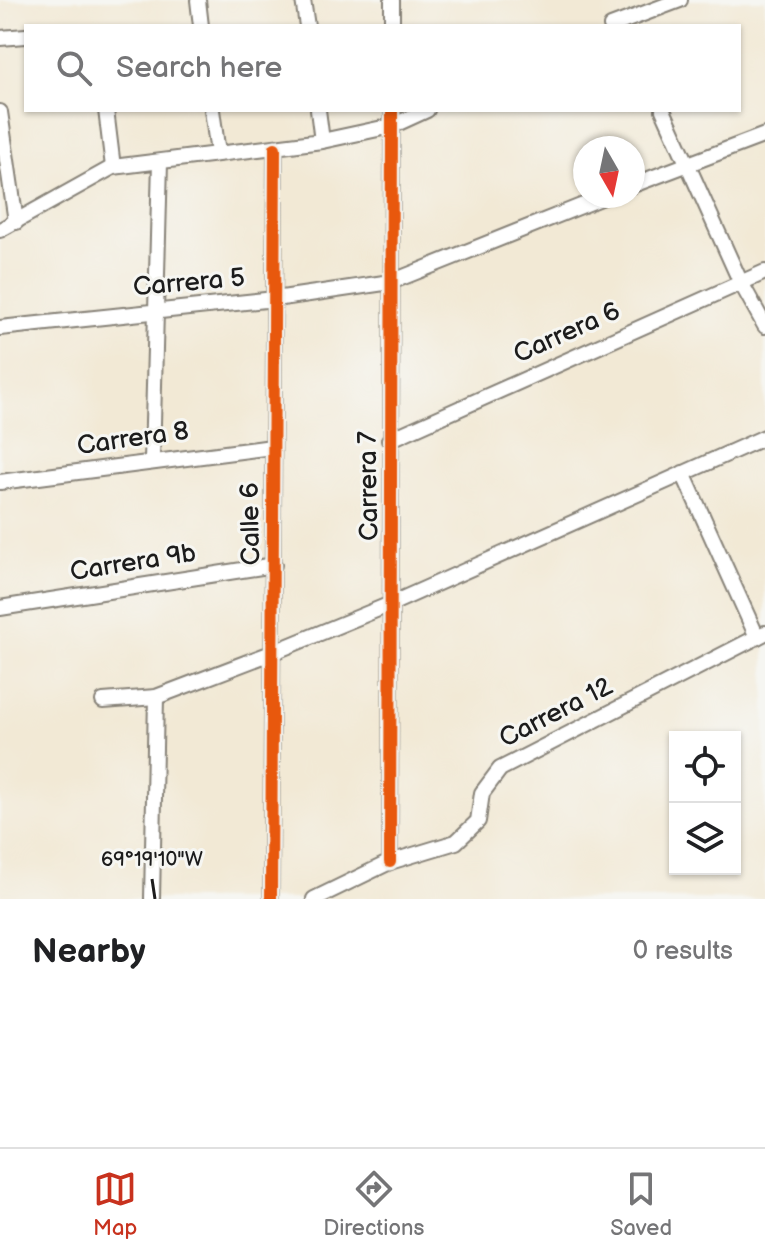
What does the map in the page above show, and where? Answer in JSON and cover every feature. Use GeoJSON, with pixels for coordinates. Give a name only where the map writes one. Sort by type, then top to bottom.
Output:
{"type":"FeatureCollection","features":[{"type":"Feature","properties":{"kind":"street"},"geometry":{"type":"LineString","coordinates":[[198,0],[201,24]]}},
{"type":"Feature","properties":{"kind":"street"},"geometry":{"type":"LineString","coordinates":[[303,0],[307,24]]}},
{"type":"Feature","properties":{"kind":"street"},"geometry":{"type":"LineString","coordinates":[[392,0],[392,24]]}},
{"type":"Feature","properties":{"kind":"street"},"geometry":{"type":"LineString","coordinates":[[619,24],[680,0]]}},
{"type":"Feature","properties":{"kind":"street"},"geometry":{"type":"LineString","coordinates":[[0,38],[24,36]]}},
{"type":"Feature","properties":{"kind":"street"},"geometry":{"type":"LineString","coordinates":[[0,112],[16,222]]}},
{"type":"Feature","properties":{"kind":"street"},"geometry":{"type":"LineString","coordinates":[[106,112],[113,167]]}},
{"type":"Feature","properties":{"kind":"street"},"geometry":{"type":"LineString","coordinates":[[212,112],[218,153]]}},
{"type":"Feature","properties":{"kind":"street"},"geometry":{"type":"LineString","coordinates":[[318,112],[322,141]]}},
{"type":"Feature","properties":{"kind":"street","name":"Carrera 7"},"geometry":{"type":"LineString","coordinates":[[390,862],[392,112]]}},
{"type":"Feature","properties":{"kind":"street"},"geometry":{"type":"LineString","coordinates":[[0,230],[113,167],[322,141],[392,126],[423,112]]}},
{"type":"Feature","properties":{"kind":"street"},"geometry":{"type":"LineString","coordinates":[[664,112],[740,281],[765,326]]}},
{"type":"Feature","properties":{"kind":"street"},"geometry":{"type":"LineString","coordinates":[[645,180],[765,135]]}},
{"type":"Feature","properties":{"kind":"street","name":"Calle 6"},"geometry":{"type":"LineString","coordinates":[[271,899],[275,148]]}},
{"type":"Feature","properties":{"kind":"street"},"geometry":{"type":"LineString","coordinates":[[152,460],[160,162]]}},
{"type":"Feature","properties":{"kind":"street","name":"Carrera 5"},"geometry":{"type":"LineString","coordinates":[[0,328],[157,309],[275,299],[391,282],[576,208]]}},
{"type":"Feature","properties":{"kind":"street","name":"Carrera 6"},"geometry":{"type":"LineString","coordinates":[[389,440],[765,272]]}},
{"type":"Feature","properties":{"kind":"street"},"geometry":{"type":"LineString","coordinates":[[103,701],[156,697],[274,652],[393,603],[765,437]]}},
{"type":"Feature","properties":{"kind":"street","name":"Carrera 8"},"geometry":{"type":"LineString","coordinates":[[0,482],[152,460],[272,447]]}},
{"type":"Feature","properties":{"kind":"street"},"geometry":{"type":"LineString","coordinates":[[683,473],[761,635]]}},
{"type":"Feature","properties":{"kind":"street","name":"Carrera 9b"},"geometry":{"type":"LineString","coordinates":[[0,608],[274,565]]}},
{"type":"Feature","properties":{"kind":"street","name":"Carrera 12"},"geometry":{"type":"LineString","coordinates":[[314,899],[390,862],[456,842],[470,832],[478,821],[482,793],[500,769],[761,635]]}},
{"type":"Feature","properties":{"kind":"street"},"geometry":{"type":"LineString","coordinates":[[152,899],[156,697]]}},
{"type":"Feature","properties":{"kind":"cycle path"},"geometry":{"type":"LineString","coordinates":[[390,862],[392,112]]}},
{"type":"Feature","properties":{"kind":"cycle path"},"geometry":{"type":"LineString","coordinates":[[271,899],[275,148]]}}]}
